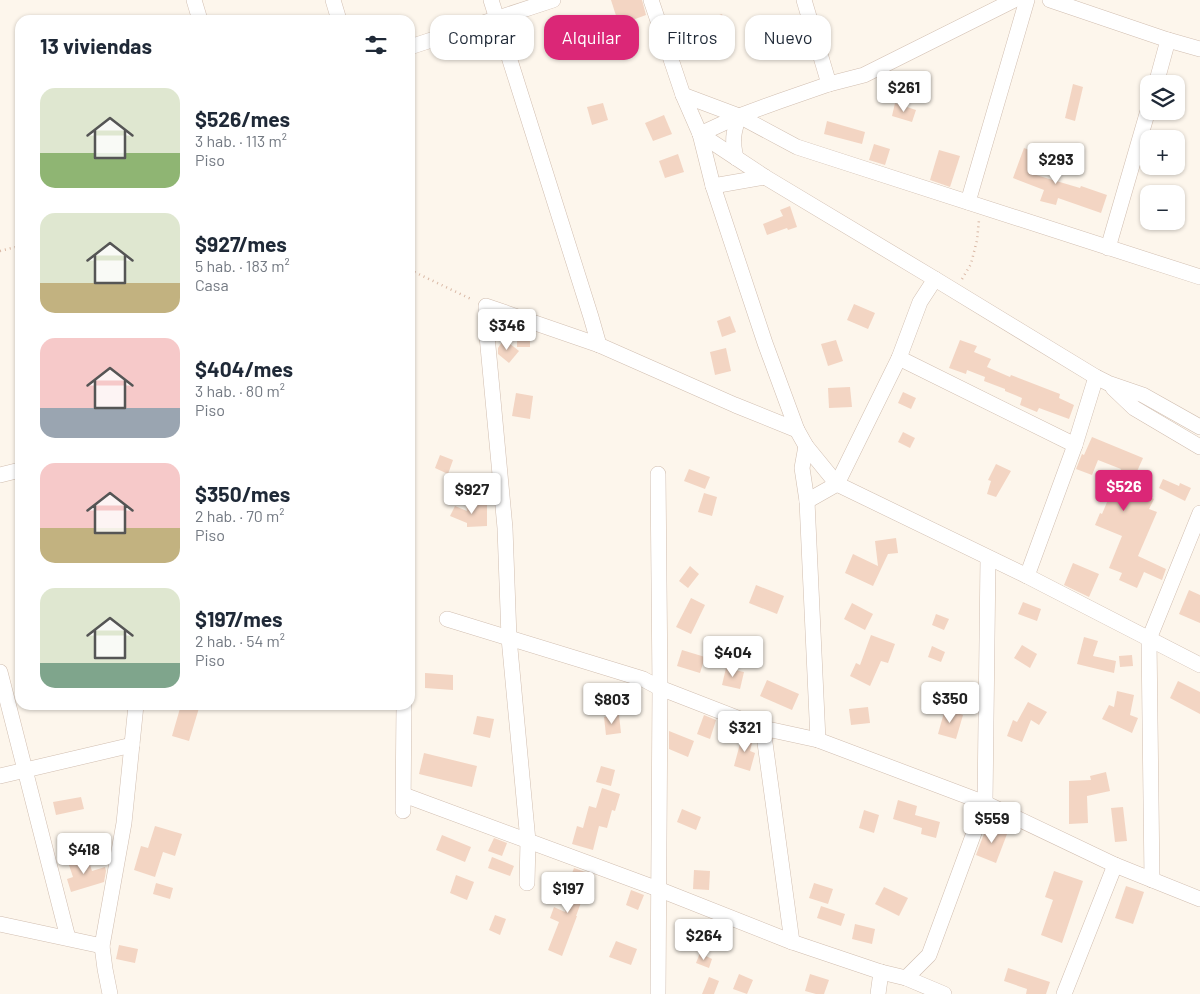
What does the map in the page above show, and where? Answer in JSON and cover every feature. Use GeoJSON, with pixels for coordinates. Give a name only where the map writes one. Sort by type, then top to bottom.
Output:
{"type":"FeatureCollection","features":[{"type":"Feature","properties":{"kind":"street"},"geometry":{"type":"LineString","coordinates":[[194,0],[198,15]]}},
{"type":"Feature","properties":{"kind":"street"},"geometry":{"type":"LineString","coordinates":[[333,0],[338,15]]}},
{"type":"Feature","properties":{"kind":"street"},"geometry":{"type":"LineString","coordinates":[[491,0],[496,15]]}},
{"type":"Feature","properties":{"kind":"street"},"geometry":{"type":"LineString","coordinates":[[506,15],[553,0]]}},
{"type":"Feature","properties":{"kind":"street"},"geometry":{"type":"LineString","coordinates":[[652,0],[683,94],[700,134],[713,186],[765,343],[798,430],[806,446],[837,484],[1027,576],[1200,665]]}},
{"type":"Feature","properties":{"kind":"street"},"geometry":{"type":"LineString","coordinates":[[804,0],[828,84]]}},
{"type":"Feature","properties":{"kind":"street"},"geometry":{"type":"LineString","coordinates":[[700,134],[739,116],[828,84],[864,75],[1014,0]]}},
{"type":"Feature","properties":{"kind":"street"},"geometry":{"type":"LineString","coordinates":[[974,204],[1026,0]]}},
{"type":"Feature","properties":{"kind":"street"},"geometry":{"type":"LineString","coordinates":[[1050,0],[1200,49]]}},
{"type":"Feature","properties":{"kind":"street"},"geometry":{"type":"LineString","coordinates":[[415,45],[430,40]]}},
{"type":"Feature","properties":{"kind":"street"},"geometry":{"type":"LineString","coordinates":[[1158,75],[1168,40]]}},
{"type":"Feature","properties":{"kind":"street"},"geometry":{"type":"LineString","coordinates":[[510,60],[599,345]]}},
{"type":"Feature","properties":{"kind":"street"},"geometry":{"type":"LineString","coordinates":[[683,94],[739,116],[797,147],[1200,278]]}},
{"type":"Feature","properties":{"kind":"street"},"geometry":{"type":"LineString","coordinates":[[736,158],[732,144],[733,132],[739,116]]}},
{"type":"Feature","properties":{"kind":"street"},"geometry":{"type":"LineString","coordinates":[[1108,248],[1145,120]]}},
{"type":"Feature","properties":{"kind":"street"},"geometry":{"type":"LineString","coordinates":[[700,134],[765,177],[1102,380],[1134,408],[1200,447]]}},
{"type":"Feature","properties":{"kind":"street"},"geometry":{"type":"LineString","coordinates":[[713,186],[765,177]]}},
{"type":"Feature","properties":{"kind":"street"},"geometry":{"type":"LineString","coordinates":[[807,501],[837,484],[900,358],[920,302],[935,279]]}},
{"type":"Feature","properties":{"kind":"street"},"geometry":{"type":"LineString","coordinates":[[527,883],[528,841],[509,638],[505,528],[486,325],[486,306],[599,345],[798,430]]}},
{"type":"Feature","properties":{"kind":"street"},"geometry":{"type":"LineString","coordinates":[[900,358],[1075,445]]}},
{"type":"Feature","properties":{"kind":"street"},"geometry":{"type":"LineString","coordinates":[[1102,380],[1142,395],[1200,427]]}},
{"type":"Feature","properties":{"kind":"street"},"geometry":{"type":"LineString","coordinates":[[1027,576],[1075,445],[1102,380]]}},
{"type":"Feature","properties":{"kind":"street"},"geometry":{"type":"LineString","coordinates":[[806,446],[802,468],[807,501],[818,740]]}},
{"type":"Feature","properties":{"kind":"street"},"geometry":{"type":"LineString","coordinates":[[0,475],[15,471]]}},
{"type":"Feature","properties":{"kind":"street"},"geometry":{"type":"LineString","coordinates":[[658,474],[660,688],[658,994]]}},
{"type":"Feature","properties":{"kind":"street"},"geometry":{"type":"LineString","coordinates":[[1152,880],[1149,638],[1200,513]]}},
{"type":"Feature","properties":{"kind":"street"},"geometry":{"type":"LineString","coordinates":[[906,978],[929,955],[985,803],[988,558]]}},
{"type":"Feature","properties":{"kind":"street"},"geometry":{"type":"LineString","coordinates":[[447,619],[643,679],[660,688],[763,728],[818,740],[985,803],[1115,865],[1200,899]]}},
{"type":"Feature","properties":{"kind":"street"},"geometry":{"type":"LineString","coordinates":[[0,672],[68,938]]}},
{"type":"Feature","properties":{"kind":"street"},"geometry":{"type":"LineString","coordinates":[[110,994],[102,946],[124,823],[136,710]]}},
{"type":"Feature","properties":{"kind":"street"},"geometry":{"type":"LineString","coordinates":[[403,811],[404,710]]}},
{"type":"Feature","properties":{"kind":"street"},"geometry":{"type":"LineString","coordinates":[[763,728],[792,942]]}},
{"type":"Feature","properties":{"kind":"street"},"geometry":{"type":"LineString","coordinates":[[0,776],[132,745]]}},
{"type":"Feature","properties":{"kind":"street"},"geometry":{"type":"LineString","coordinates":[[404,795],[658,889],[792,942],[881,972],[906,978],[944,994]]}},
{"type":"Feature","properties":{"kind":"street"},"geometry":{"type":"LineString","coordinates":[[1064,994],[1115,865]]}},
{"type":"Feature","properties":{"kind":"street"},"geometry":{"type":"LineString","coordinates":[[0,924],[102,946]]}},
{"type":"Feature","properties":{"kind":"street"},"geometry":{"type":"LineString","coordinates":[[878,994],[881,972]]}},
{"type":"Feature","properties":{"kind":"path"},"geometry":{"type":"LineString","coordinates":[[954,291],[971,264],[977,240],[974,204]]}},
{"type":"Feature","properties":{"kind":"path"},"geometry":{"type":"LineString","coordinates":[[0,251],[15,247]]}},
{"type":"Feature","properties":{"kind":"path"},"geometry":{"type":"LineString","coordinates":[[415,272],[486,306]]}},
{"type":"Feature","properties":{"kind":"building"},"geometry":{"type":"Polygon","coordinates":[[[611,0],[642,0],[646,15],[639,18],[639,15],[616,15],[611,0]]]}},
{"type":"Feature","properties":{"kind":"building"},"geometry":{"type":"Polygon","coordinates":[[[1073,84],[1083,87],[1075,121],[1065,118],[1073,84]]]}},
{"type":"Feature","properties":{"kind":"building"},"geometry":{"type":"Polygon","coordinates":[[[603,103],[608,120],[592,125],[587,107],[603,103]]]}},
{"type":"Feature","properties":{"kind":"building"},"geometry":{"type":"Polygon","coordinates":[[[895,103],[916,110],[912,122],[892,116],[895,103]]]}},
{"type":"Feature","properties":{"kind":"building"},"geometry":{"type":"Polygon","coordinates":[[[664,115],[672,134],[653,141],[645,123],[664,115]]]}},
{"type":"Feature","properties":{"kind":"building"},"geometry":{"type":"Polygon","coordinates":[[[827,121],[865,132],[862,144],[824,134],[827,121]]]}},
{"type":"Feature","properties":{"kind":"building"},"geometry":{"type":"Polygon","coordinates":[[[874,144],[890,149],[885,165],[869,160],[874,144]]]}},
{"type":"Feature","properties":{"kind":"building"},"geometry":{"type":"Polygon","coordinates":[[[1024,148],[1043,155],[1036,175],[1080,188],[1081,186],[1107,195],[1101,213],[1058,198],[1056,205],[1040,201],[1044,190],[1013,178],[1024,148]]]}},
{"type":"Feature","properties":{"kind":"building"},"geometry":{"type":"Polygon","coordinates":[[[939,150],[960,156],[950,187],[930,180],[939,150]]]}},
{"type":"Feature","properties":{"kind":"building"},"geometry":{"type":"Polygon","coordinates":[[[678,154],[684,172],[665,178],[659,161],[678,154]]]}},
{"type":"Feature","properties":{"kind":"building"},"geometry":{"type":"Polygon","coordinates":[[[790,206],[797,227],[788,230],[787,228],[767,235],[763,224],[783,216],[780,210],[790,206]]]}},
{"type":"Feature","properties":{"kind":"building"},"geometry":{"type":"Polygon","coordinates":[[[854,304],[875,313],[868,329],[847,320],[854,304]]]}},
{"type":"Feature","properties":{"kind":"building"},"geometry":{"type":"Polygon","coordinates":[[[730,316],[736,332],[722,337],[717,321],[730,316]]]}},
{"type":"Feature","properties":{"kind":"building"},"geometry":{"type":"Polygon","coordinates":[[[530,333],[530,347],[517,347],[517,334],[530,333]]]}},
{"type":"Feature","properties":{"kind":"building"},"geometry":{"type":"Polygon","coordinates":[[[504,339],[519,351],[509,363],[498,354],[498,348],[504,339]]]}},
{"type":"Feature","properties":{"kind":"building"},"geometry":{"type":"Polygon","coordinates":[[[836,340],[843,361],[828,366],[821,344],[836,340]]]}},
{"type":"Feature","properties":{"kind":"building"},"geometry":{"type":"Polygon","coordinates":[[[960,340],[977,346],[974,352],[991,359],[987,367],[1060,394],[1059,398],[1074,405],[1069,419],[1039,408],[1037,412],[1020,405],[1022,398],[984,381],[985,377],[967,370],[966,374],[949,368],[960,340]]]}},
{"type":"Feature","properties":{"kind":"building"},"geometry":{"type":"Polygon","coordinates":[[[726,348],[731,371],[715,375],[710,352],[726,348]]]}},
{"type":"Feature","properties":{"kind":"building"},"geometry":{"type":"Polygon","coordinates":[[[850,387],[852,407],[829,408],[828,388],[850,387]]]}},
{"type":"Feature","properties":{"kind":"building"},"geometry":{"type":"Polygon","coordinates":[[[903,392],[916,398],[911,409],[898,403],[903,392]]]}},
{"type":"Feature","properties":{"kind":"building"},"geometry":{"type":"Polygon","coordinates":[[[516,393],[533,396],[530,419],[512,416],[516,393]]]}},
{"type":"Feature","properties":{"kind":"building"},"geometry":{"type":"Polygon","coordinates":[[[903,432],[915,438],[910,448],[898,442],[903,432]]]}},
{"type":"Feature","properties":{"kind":"building"},"geometry":{"type":"Polygon","coordinates":[[[1092,437],[1143,458],[1130,487],[1154,499],[1149,509],[1157,512],[1138,556],[1166,569],[1162,580],[1144,572],[1137,588],[1119,580],[1122,573],[1109,568],[1122,536],[1095,525],[1100,513],[1102,514],[1121,469],[1098,460],[1092,475],[1076,469],[1092,437]]]}},
{"type":"Feature","properties":{"kind":"building"},"geometry":{"type":"Polygon","coordinates":[[[440,455],[453,460],[448,474],[435,468],[440,455]]]}},
{"type":"Feature","properties":{"kind":"building"},"geometry":{"type":"Polygon","coordinates":[[[996,464],[1011,471],[996,497],[987,494],[991,481],[988,480],[996,464]]]}},
{"type":"Feature","properties":{"kind":"building"},"geometry":{"type":"Polygon","coordinates":[[[689,469],[710,477],[705,489],[684,481],[689,469]]]}},
{"type":"Feature","properties":{"kind":"building"},"geometry":{"type":"Polygon","coordinates":[[[1163,479],[1179,486],[1180,483],[1191,488],[1185,501],[1159,488],[1163,479]]]}},
{"type":"Feature","properties":{"kind":"building"},"geometry":{"type":"Polygon","coordinates":[[[704,493],[717,497],[712,516],[698,512],[704,493]]]}},
{"type":"Feature","properties":{"kind":"building"},"geometry":{"type":"Polygon","coordinates":[[[466,503],[487,503],[487,526],[467,527],[467,523],[450,516],[455,506],[467,511],[466,503]]]}},
{"type":"Feature","properties":{"kind":"building"},"geometry":{"type":"Polygon","coordinates":[[[896,538],[898,553],[888,554],[873,586],[845,573],[853,554],[878,566],[875,541],[896,538]]]}},
{"type":"Feature","properties":{"kind":"building"},"geometry":{"type":"Polygon","coordinates":[[[1073,563],[1099,574],[1089,597],[1064,585],[1073,563]]]}},
{"type":"Feature","properties":{"kind":"building"},"geometry":{"type":"Polygon","coordinates":[[[690,566],[699,574],[688,588],[679,581],[690,566]]]}},
{"type":"Feature","properties":{"kind":"building"},"geometry":{"type":"Polygon","coordinates":[[[756,585],[784,596],[777,614],[749,603],[756,585]]]}},
{"type":"Feature","properties":{"kind":"building"},"geometry":{"type":"Polygon","coordinates":[[[1189,590],[1200,595],[1200,623],[1179,614],[1189,590]]]}},
{"type":"Feature","properties":{"kind":"building"},"geometry":{"type":"Polygon","coordinates":[[[691,598],[705,605],[691,634],[676,627],[691,598]]]}},
{"type":"Feature","properties":{"kind":"building"},"geometry":{"type":"Polygon","coordinates":[[[1023,602],[1041,609],[1037,621],[1018,614],[1023,602]]]}},
{"type":"Feature","properties":{"kind":"building"},"geometry":{"type":"Polygon","coordinates":[[[852,603],[873,614],[865,630],[844,619],[852,603]]]}},
{"type":"Feature","properties":{"kind":"building"},"geometry":{"type":"Polygon","coordinates":[[[936,614],[949,619],[944,630],[932,625],[936,614]]]}},
{"type":"Feature","properties":{"kind":"building"},"geometry":{"type":"Polygon","coordinates":[[[871,635],[895,644],[888,663],[881,661],[870,686],[850,676],[856,663],[860,665],[871,635]]]}},
{"type":"Feature","properties":{"kind":"building"},"geometry":{"type":"Polygon","coordinates":[[[1084,637],[1098,641],[1093,656],[1116,661],[1114,673],[1077,664],[1084,637]]]}},
{"type":"Feature","properties":{"kind":"building"},"geometry":{"type":"Polygon","coordinates":[[[1022,645],[1037,654],[1030,668],[1014,658],[1022,645]]]}},
{"type":"Feature","properties":{"kind":"building"},"geometry":{"type":"Polygon","coordinates":[[[932,646],[945,652],[941,662],[928,657],[932,646]]]}},
{"type":"Feature","properties":{"kind":"building"},"geometry":{"type":"Polygon","coordinates":[[[682,650],[705,657],[700,673],[677,666],[682,650]]]}},
{"type":"Feature","properties":{"kind":"building"},"geometry":{"type":"Polygon","coordinates":[[[1132,655],[1133,666],[1120,667],[1119,656],[1132,655]]]}},
{"type":"Feature","properties":{"kind":"building"},"geometry":{"type":"Polygon","coordinates":[[[726,668],[744,672],[740,689],[722,685],[726,668]]]}},
{"type":"Feature","properties":{"kind":"building"},"geometry":{"type":"Polygon","coordinates":[[[425,673],[453,675],[453,690],[425,688],[425,673]]]}},
{"type":"Feature","properties":{"kind":"building"},"geometry":{"type":"Polygon","coordinates":[[[767,680],[799,694],[792,710],[760,696],[767,680]]]}},
{"type":"Feature","properties":{"kind":"building"},"geometry":{"type":"Polygon","coordinates":[[[1178,681],[1200,692],[1200,714],[1170,698],[1178,681]]]}},
{"type":"Feature","properties":{"kind":"building"},"geometry":{"type":"Polygon","coordinates":[[[1117,691],[1134,695],[1130,715],[1138,718],[1132,733],[1102,719],[1109,705],[1114,707],[1117,691]]]}},
{"type":"Feature","properties":{"kind":"building"},"geometry":{"type":"Polygon","coordinates":[[[1028,702],[1047,712],[1039,725],[1031,720],[1022,742],[1007,736],[1013,720],[1017,722],[1028,702]]]}},
{"type":"Feature","properties":{"kind":"building"},"geometry":{"type":"Polygon","coordinates":[[[868,707],[870,723],[851,725],[849,709],[868,707]]]}},
{"type":"Feature","properties":{"kind":"building"},"geometry":{"type":"Polygon","coordinates":[[[945,709],[963,715],[956,739],[938,734],[945,709]]]}},
{"type":"Feature","properties":{"kind":"building"},"geometry":{"type":"Polygon","coordinates":[[[180,710],[198,710],[189,741],[172,736],[180,710]]]}},
{"type":"Feature","properties":{"kind":"building"},"geometry":{"type":"Polygon","coordinates":[[[619,715],[621,733],[606,735],[604,717],[619,715]]]}},
{"type":"Feature","properties":{"kind":"building"},"geometry":{"type":"Polygon","coordinates":[[[704,715],[716,720],[710,739],[697,734],[704,715]]]}},
{"type":"Feature","properties":{"kind":"building"},"geometry":{"type":"Polygon","coordinates":[[[477,716],[494,719],[490,738],[473,734],[477,716]]]}},
{"type":"Feature","properties":{"kind":"building"},"geometry":{"type":"Polygon","coordinates":[[[669,731],[694,741],[688,757],[669,749],[669,731]]]}},
{"type":"Feature","properties":{"kind":"building"},"geometry":{"type":"Polygon","coordinates":[[[745,732],[754,735],[750,751],[755,753],[750,771],[734,766],[745,732]]]}},
{"type":"Feature","properties":{"kind":"building"},"geometry":{"type":"Polygon","coordinates":[[[424,753],[477,766],[472,787],[419,774],[424,753]]]}},
{"type":"Feature","properties":{"kind":"building"},"geometry":{"type":"Polygon","coordinates":[[[601,766],[615,770],[611,786],[596,782],[601,766]]]}},
{"type":"Feature","properties":{"kind":"building"},"geometry":{"type":"Polygon","coordinates":[[[1106,772],[1110,791],[1087,796],[1088,823],[1069,824],[1069,781],[1091,780],[1090,776],[1106,772]]]}},
{"type":"Feature","properties":{"kind":"building"},"geometry":{"type":"Polygon","coordinates":[[[602,788],[620,794],[615,811],[612,810],[607,828],[599,826],[593,850],[572,844],[577,826],[583,828],[589,806],[596,808],[602,788]]]}},
{"type":"Feature","properties":{"kind":"building"},"geometry":{"type":"Polygon","coordinates":[[[81,797],[84,809],[56,815],[53,802],[81,797]]]}},
{"type":"Feature","properties":{"kind":"building"},"geometry":{"type":"Polygon","coordinates":[[[898,800],[917,806],[915,815],[940,822],[936,838],[921,834],[922,828],[893,819],[898,800]]]}},
{"type":"Feature","properties":{"kind":"building"},"geometry":{"type":"Polygon","coordinates":[[[1123,807],[1127,841],[1115,842],[1111,808],[1123,807]]]}},
{"type":"Feature","properties":{"kind":"building"},"geometry":{"type":"Polygon","coordinates":[[[682,809],[701,817],[696,830],[677,822],[682,809]]]}},
{"type":"Feature","properties":{"kind":"building"},"geometry":{"type":"Polygon","coordinates":[[[864,810],[879,815],[874,833],[859,828],[864,810]]]}},
{"type":"Feature","properties":{"kind":"building"},"geometry":{"type":"Polygon","coordinates":[[[155,826],[182,834],[175,856],[163,852],[155,877],[134,870],[141,846],[148,848],[155,826]]]}},
{"type":"Feature","properties":{"kind":"building"},"geometry":{"type":"Polygon","coordinates":[[[987,826],[1007,834],[996,863],[976,855],[987,826]]]}},
{"type":"Feature","properties":{"kind":"building"},"geometry":{"type":"Polygon","coordinates":[[[442,835],[471,847],[465,862],[436,850],[442,835]]]}},
{"type":"Feature","properties":{"kind":"building"},"geometry":{"type":"Polygon","coordinates":[[[494,838],[507,843],[502,856],[488,851],[494,838]]]}},
{"type":"Feature","properties":{"kind":"building"},"geometry":{"type":"Polygon","coordinates":[[[87,856],[92,871],[105,867],[104,882],[71,892],[67,879],[73,877],[68,862],[87,856]]]}},
{"type":"Feature","properties":{"kind":"building"},"geometry":{"type":"Polygon","coordinates":[[[492,857],[514,866],[510,876],[488,868],[492,857]]]}},
{"type":"Feature","properties":{"kind":"building"},"geometry":{"type":"Polygon","coordinates":[[[574,868],[591,874],[562,956],[548,950],[559,922],[550,918],[554,907],[565,912],[578,879],[571,876],[574,868]]]}},
{"type":"Feature","properties":{"kind":"building"},"geometry":{"type":"Polygon","coordinates":[[[694,870],[710,871],[709,890],[693,889],[694,870]]]}},
{"type":"Feature","properties":{"kind":"building"},"geometry":{"type":"Polygon","coordinates":[[[1054,871],[1083,881],[1062,943],[1041,935],[1053,900],[1045,897],[1054,871]]]}},
{"type":"Feature","properties":{"kind":"building"},"geometry":{"type":"Polygon","coordinates":[[[456,875],[474,882],[467,900],[450,893],[456,875]]]}},
{"type":"Feature","properties":{"kind":"building"},"geometry":{"type":"Polygon","coordinates":[[[156,883],[173,888],[170,899],[153,894],[156,883]]]}},
{"type":"Feature","properties":{"kind":"building"},"geometry":{"type":"Polygon","coordinates":[[[814,883],[833,889],[828,904],[809,898],[814,883]]]}},
{"type":"Feature","properties":{"kind":"building"},"geometry":{"type":"Polygon","coordinates":[[[1126,886],[1144,892],[1133,924],[1115,918],[1126,886]]]}},
{"type":"Feature","properties":{"kind":"building"},"geometry":{"type":"Polygon","coordinates":[[[884,887],[908,898],[899,916],[875,904],[884,887]]]}},
{"type":"Feature","properties":{"kind":"building"},"geometry":{"type":"Polygon","coordinates":[[[631,890],[644,895],[638,910],[626,905],[631,890]]]}},
{"type":"Feature","properties":{"kind":"building"},"geometry":{"type":"Polygon","coordinates":[[[821,906],[845,914],[841,926],[817,918],[821,906]]]}},
{"type":"Feature","properties":{"kind":"building"},"geometry":{"type":"Polygon","coordinates":[[[495,915],[506,919],[500,935],[489,930],[495,915]]]}},
{"type":"Feature","properties":{"kind":"building"},"geometry":{"type":"Polygon","coordinates":[[[855,924],[875,929],[872,944],[852,939],[855,924]]]}},
{"type":"Feature","properties":{"kind":"building"},"geometry":{"type":"Polygon","coordinates":[[[699,926],[713,932],[708,942],[694,936],[699,926]]]}},
{"type":"Feature","properties":{"kind":"building"},"geometry":{"type":"Polygon","coordinates":[[[616,941],[637,949],[631,965],[609,957],[616,941]]]}},
{"type":"Feature","properties":{"kind":"building"},"geometry":{"type":"Polygon","coordinates":[[[119,945],[138,949],[135,963],[116,959],[119,945]]]}},
{"type":"Feature","properties":{"kind":"building"},"geometry":{"type":"Polygon","coordinates":[[[700,953],[712,959],[709,968],[696,963],[700,953]]]}},
{"type":"Feature","properties":{"kind":"building"},"geometry":{"type":"Polygon","coordinates":[[[1008,968],[1050,982],[1046,994],[1026,994],[1027,989],[1004,981],[1008,968]]]}},
{"type":"Feature","properties":{"kind":"building"},"geometry":{"type":"Polygon","coordinates":[[[739,974],[753,980],[747,994],[733,989],[739,974]]]}},
{"type":"Feature","properties":{"kind":"building"},"geometry":{"type":"Polygon","coordinates":[[[810,974],[829,980],[824,994],[805,991],[810,974]]]}},
{"type":"Feature","properties":{"kind":"building"},"geometry":{"type":"Polygon","coordinates":[[[709,977],[719,981],[714,994],[702,994],[709,977]]]}}]}
